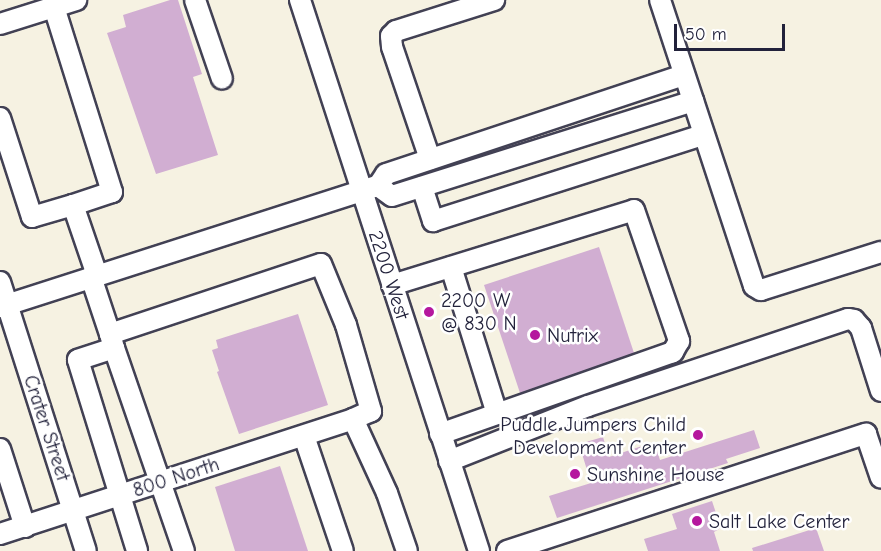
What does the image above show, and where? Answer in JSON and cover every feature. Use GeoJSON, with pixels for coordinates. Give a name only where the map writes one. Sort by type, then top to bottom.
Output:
{"type":"FeatureCollection","features":[{"type":"Feature","properties":{"kind":"street"},"geometry":{"type":"LineString","coordinates":[[0,24],[76,0]]}},
{"type":"Feature","properties":{"kind":"street"},"geometry":{"type":"LineString","coordinates":[[195,0],[222,79]]}},
{"type":"Feature","properties":{"kind":"street"},"geometry":{"type":"LineString","coordinates":[[430,159],[392,47],[391,36],[396,31],[494,0]]}},
{"type":"Feature","properties":{"kind":"street"},"geometry":{"type":"LineString","coordinates":[[660,0],[754,286],[761,290],[881,252]]}},
{"type":"Feature","properties":{"kind":"street","name":"2200 West"},"geometry":{"type":"LineString","coordinates":[[306,2],[370,188],[392,285],[479,551]]}},
{"type":"Feature","properties":{"kind":"street"},"geometry":{"type":"LineString","coordinates":[[0,118],[32,217],[111,192],[54,7]]}},
{"type":"Feature","properties":{"kind":"street"},"geometry":{"type":"LineString","coordinates":[[4,305],[370,188],[386,174],[684,75]]}},
{"type":"Feature","properties":{"kind":"street"},"geometry":{"type":"LineString","coordinates":[[370,188],[392,196],[693,101]]}},
{"type":"Feature","properties":{"kind":"street"},"geometry":{"type":"LineString","coordinates":[[422,187],[433,221],[703,135]]}},
{"type":"Feature","properties":{"kind":"street"},"geometry":{"type":"LineString","coordinates":[[73,205],[112,341],[184,551]]}},
{"type":"Feature","properties":{"kind":"street"},"geometry":{"type":"LineString","coordinates":[[392,285],[634,210],[679,341],[673,352],[440,434]]}},
{"type":"Feature","properties":{"kind":"street"},"geometry":{"type":"LineString","coordinates":[[136,551],[121,495],[78,360],[112,341],[321,264],[346,325],[371,411],[353,419],[387,493],[407,551]]}},
{"type":"Feature","properties":{"kind":"street"},"geometry":{"type":"LineString","coordinates":[[451,267],[497,414]]}},
{"type":"Feature","properties":{"kind":"street","name":"Crater Street"},"geometry":{"type":"LineString","coordinates":[[0,282],[4,305],[86,551]]}},
{"type":"Feature","properties":{"kind":"street"},"geometry":{"type":"LineString","coordinates":[[449,460],[505,441],[588,406],[848,319],[854,320],[861,328],[881,391]]}},
{"type":"Feature","properties":{"kind":"street","name":"800 North"},"geometry":{"type":"LineString","coordinates":[[0,534],[353,419]]}},
{"type":"Feature","properties":{"kind":"street"},"geometry":{"type":"LineString","coordinates":[[507,551],[866,434],[881,478]]}},
{"type":"Feature","properties":{"kind":"street"},"geometry":{"type":"LineString","coordinates":[[304,436],[343,551]]}},
{"type":"Feature","properties":{"kind":"street"},"geometry":{"type":"LineString","coordinates":[[0,449],[25,527]]}},
{"type":"Feature","properties":{"kind":"building"},"geometry":{"type":"Polygon","coordinates":[[[170,0],[178,0],[202,74],[193,77],[218,155],[156,174],[107,33],[126,27],[123,15],[170,0]]]}},
{"type":"Feature","properties":{"kind":"building"},"geometry":{"type":"Polygon","coordinates":[[[599,247],[634,353],[520,393],[484,285],[599,247]]]}},
{"type":"Feature","properties":{"kind":"building"},"geometry":{"type":"Polygon","coordinates":[[[298,314],[328,405],[239,434],[217,372],[219,371],[212,350],[218,348],[216,340],[298,314]]]}},
{"type":"Feature","properties":{"kind":"building"},"geometry":{"type":"Polygon","coordinates":[[[754,430],[760,448],[726,459],[728,463],[557,518],[549,496],[591,483],[579,444],[603,437],[609,457],[654,442],[660,460],[754,430]]]}},
{"type":"Feature","properties":{"kind":"building"},"geometry":{"type":"Polygon","coordinates":[[[280,466],[308,551],[235,551],[215,487],[280,466]]]}},
{"type":"Feature","properties":{"kind":"building","name":"Salt Lake Center"},"geometry":{"type":"Polygon","coordinates":[[[712,501],[721,528],[714,532],[720,551],[648,551],[644,539],[677,529],[672,514],[712,501]]]}},
{"type":"Feature","properties":{"kind":"building","name":"Salt Lake Center"},"geometry":{"type":"Polygon","coordinates":[[[816,528],[824,551],[753,551],[752,548],[816,528]]]}},
{"type":"Feature","properties":{"kind":"place","name":"2200 W @ 830 N"},"geometry":{"type":"Point","coordinates":[429,312]}},
{"type":"Feature","properties":{"kind":"place","name":"Nutrix"},"geometry":{"type":"Point","coordinates":[535,335]}},
{"type":"Feature","properties":{"kind":"place","name":"Puddle Jumpers Child Development Center"},"geometry":{"type":"Point","coordinates":[698,435]}},
{"type":"Feature","properties":{"kind":"place","name":"Sunshine House"},"geometry":{"type":"Point","coordinates":[575,474]}},
{"type":"Feature","properties":{"kind":"place","name":"Salt Lake Center"},"geometry":{"type":"Point","coordinates":[697,521]}}]}
